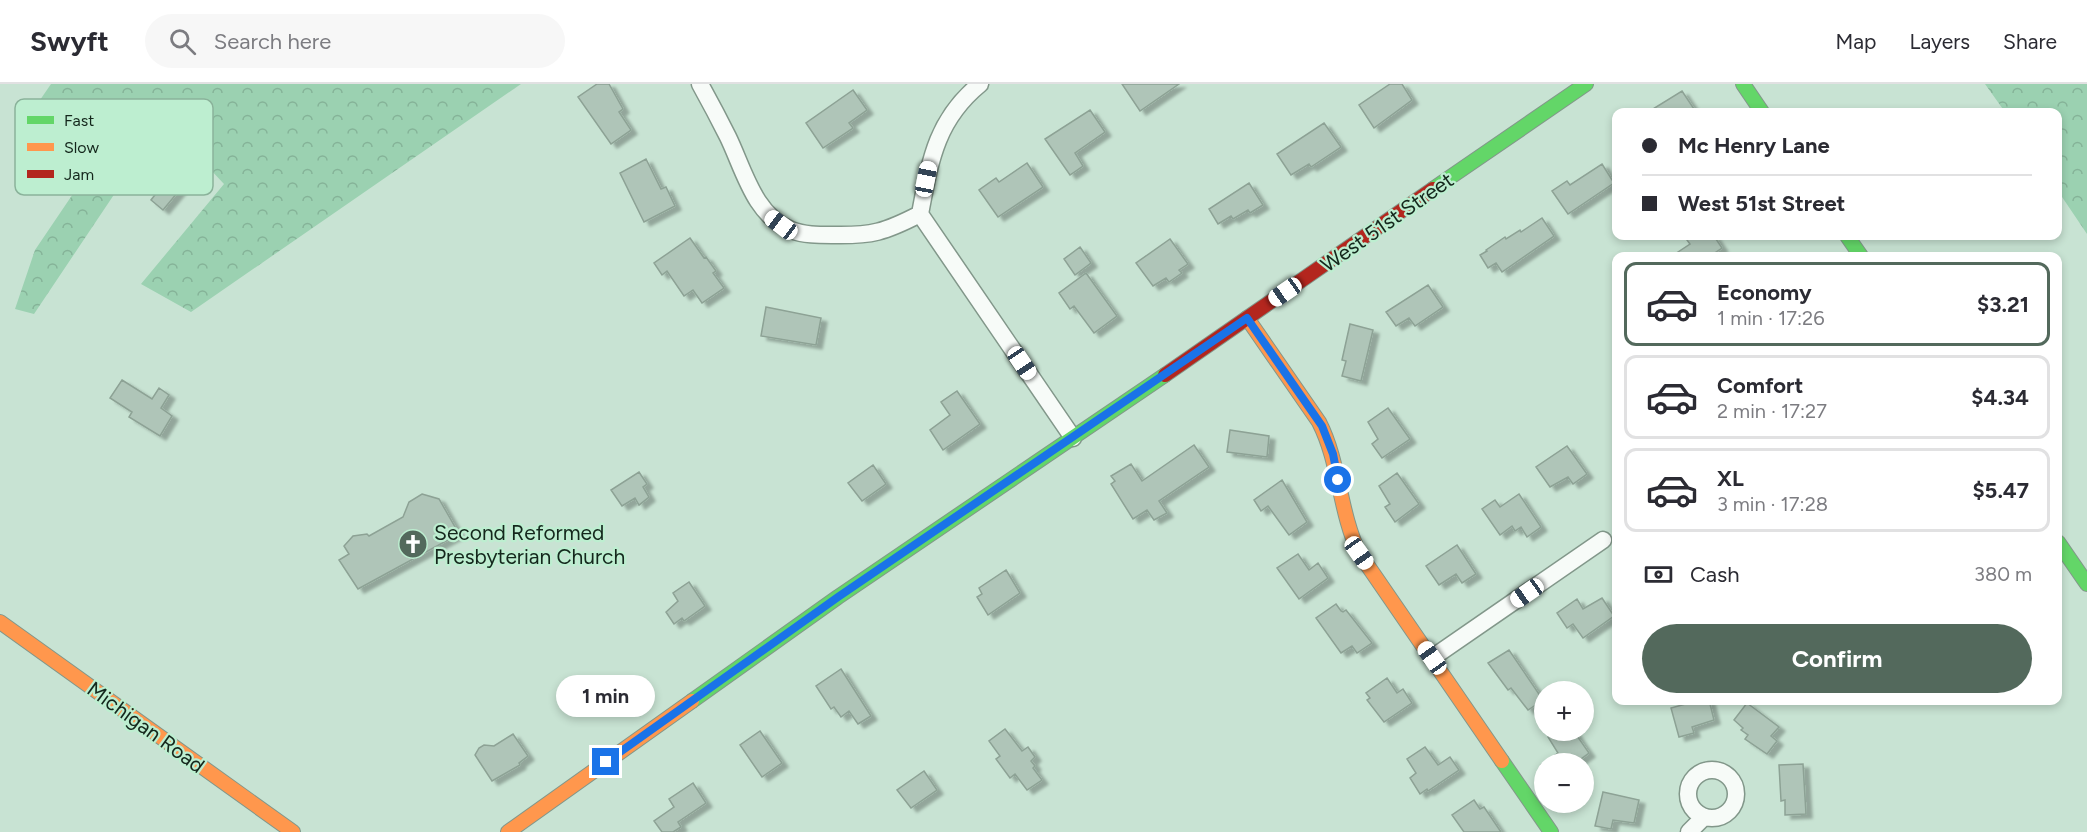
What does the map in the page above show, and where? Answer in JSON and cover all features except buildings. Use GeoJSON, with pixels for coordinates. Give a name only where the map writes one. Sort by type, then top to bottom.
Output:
{"type":"FeatureCollection","features":[{"type":"Feature","properties":{"kind":"street"},"geometry":{"type":"LineString","coordinates":[[700,84],[757,200],[766,213],[781,225],[810,235],[878,233],[920,214]]}},
{"type":"Feature","properties":{"kind":"street"},"geometry":{"type":"LineString","coordinates":[[980,84],[958,105],[938,138],[929,165],[920,214],[1073,438]]}},
{"type":"Feature","properties":{"kind":"street","name":"West 51st Street"},"geometry":{"type":"LineString","coordinates":[[508,832],[838,597],[1586,84]]}},
{"type":"Feature","properties":{"kind":"street"},"geometry":{"type":"LineString","coordinates":[[1743,84],[1759,108]]}},
{"type":"Feature","properties":{"kind":"street"},"geometry":{"type":"LineString","coordinates":[[1247,318],[1326,435],[1335,459],[1345,520],[1354,544],[1551,832]]}},
{"type":"Feature","properties":{"kind":"street"},"geometry":{"type":"LineString","coordinates":[[1432,658],[1603,540]]}},
{"type":"Feature","properties":{"kind":"street"},"geometry":{"type":"LineString","coordinates":[[2062,548],[2087,584]]}},
{"type":"Feature","properties":{"kind":"street","name":"Michigan Road"},"geometry":{"type":"LineString","coordinates":[[0,622],[292,832]]}},
{"type":"Feature","properties":{"kind":"street"},"geometry":{"type":"LineString","coordinates":[[1689,832],[1704,817]]}},
{"type":"Feature","properties":{"kind":"green space"},"geometry":{"type":"Polygon","coordinates":[[[51,84],[521,84],[191,312],[141,284],[224,184],[213,172],[213,99],[41,99],[51,84]]]}},
{"type":"Feature","properties":{"kind":"green space"},"geometry":{"type":"Polygon","coordinates":[[[1985,84],[2087,84],[2087,234],[2062,197],[2062,108],[2002,108],[1985,84]]]}},
{"type":"Feature","properties":{"kind":"green space"},"geometry":{"type":"Polygon","coordinates":[[[72,195],[114,195],[34,314],[15,309],[35,250],[72,195]]]}},
{"type":"Feature","properties":{"kind":"traffic: fast"},"geometry":{"type":"LineString","coordinates":[[1433,189],[1586,84]]}},
{"type":"Feature","properties":{"kind":"traffic: fast"},"geometry":{"type":"LineString","coordinates":[[1743,84],[1759,108]]}},
{"type":"Feature","properties":{"kind":"traffic: fast"},"geometry":{"type":"LineString","coordinates":[[1850,240],[1858,252]]}},
{"type":"Feature","properties":{"kind":"traffic: fast"},"geometry":{"type":"LineString","coordinates":[[692,701],[838,597],[1165,375]]}},
{"type":"Feature","properties":{"kind":"traffic: fast"},"geometry":{"type":"LineString","coordinates":[[2062,548],[2087,584]]}},
{"type":"Feature","properties":{"kind":"traffic: fast"},"geometry":{"type":"LineString","coordinates":[[1502,761],[1551,832]]}},
{"type":"Feature","properties":{"kind":"traffic: slow"},"geometry":{"type":"LineString","coordinates":[[1247,318],[1319,422],[1331,454],[1347,521],[1359,553],[1502,761]]}},
{"type":"Feature","properties":{"kind":"traffic: slow"},"geometry":{"type":"LineString","coordinates":[[0,622],[293,832]]}},
{"type":"Feature","properties":{"kind":"traffic: slow"},"geometry":{"type":"LineString","coordinates":[[508,832],[692,701]]}},
{"type":"Feature","properties":{"kind":"traffic: jam"},"geometry":{"type":"LineString","coordinates":[[1165,375],[1433,189]]}},
{"type":"Feature","properties":{"kind":"place","name":"Second Reformed Presbyterian Church"},"geometry":{"type":"Point","coordinates":[413,544]}},
{"type":"Feature","properties":{"kind":"route"},"geometry":{"type":"LineString","coordinates":[[606,762],[838,597],[1247,318],[1322,426],[1333,454],[1338,480]]}}]}
